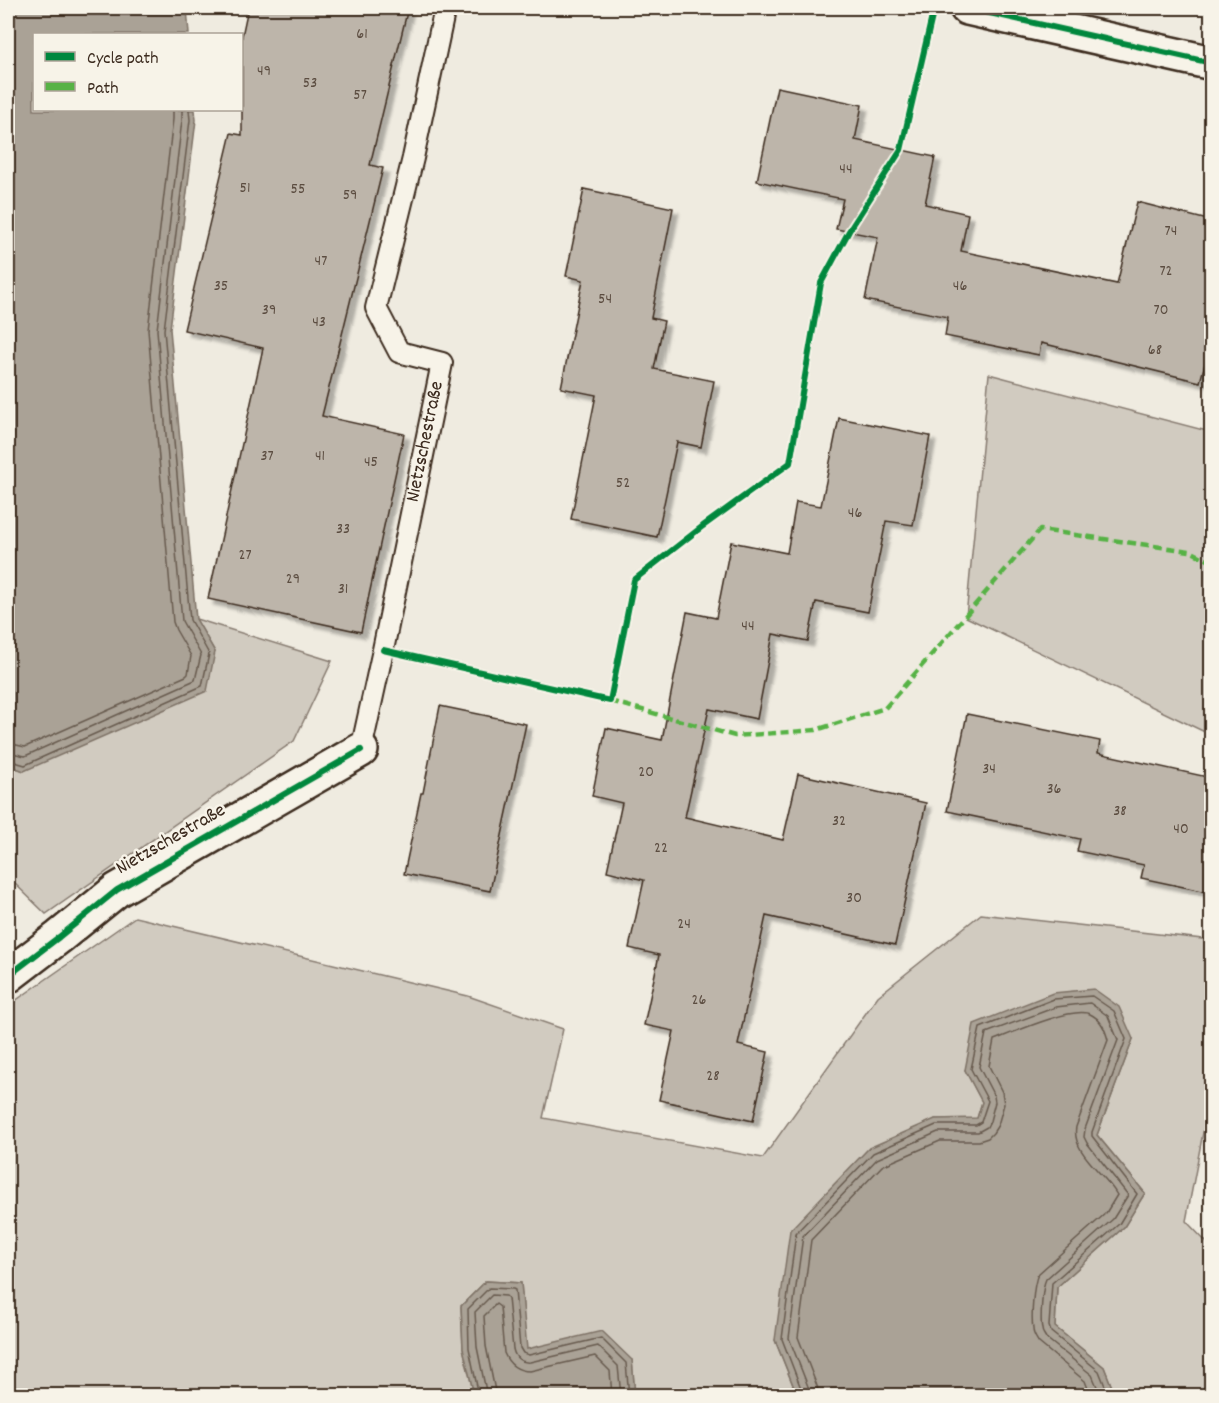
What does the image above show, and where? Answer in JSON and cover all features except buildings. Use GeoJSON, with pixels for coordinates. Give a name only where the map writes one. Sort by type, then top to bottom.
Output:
{"type":"FeatureCollection","features":[{"type":"Feature","properties":{"kind":"street"},"geometry":{"type":"LineString","coordinates":[[967,8],[1212,63]]}},
{"type":"Feature","properties":{"kind":"street","name":"Nietzschestraße"},"geometry":{"type":"LineString","coordinates":[[8,976],[117,890],[361,750]]}},
{"type":"Feature","properties":{"kind":"lane","name":"Nietzschestraße"},"geometry":{"type":"LineString","coordinates":[[361,750],[442,363],[399,352],[376,308],[445,8]]}},
{"type":"Feature","properties":{"kind":"shaded area"},"geometry":{"type":"Polygon","coordinates":[[[989,374],[1211,432],[1211,735],[966,617],[989,374]]]}},
{"type":"Feature","properties":{"kind":"shaded area"},"geometry":{"type":"Polygon","coordinates":[[[196,619],[332,661],[294,741],[46,914],[8,877],[8,765],[24,771],[215,652],[196,619]]]}},
{"type":"Feature","properties":{"kind":"shaded area"},"geometry":{"type":"Polygon","coordinates":[[[981,914],[1211,940],[1211,1091],[1186,1221],[1211,1247],[1211,1395],[1115,1395],[1104,1367],[1055,1327],[1057,1287],[1124,1227],[1145,1193],[1097,1135],[1133,1039],[965,1070],[982,1102],[977,1119],[935,1119],[775,1340],[797,1395],[635,1395],[632,1360],[526,1349],[521,1283],[486,1281],[461,1306],[463,1348],[474,1395],[8,1395],[8,1011],[15,1001],[135,917],[468,996],[563,1029],[543,1118],[763,1158],[878,996],[981,914]]]}},
{"type":"Feature","properties":{"kind":"water"},"geometry":{"type":"Polygon","coordinates":[[[8,8],[187,8],[189,33],[33,33],[33,111],[195,111],[196,120],[170,329],[196,619],[215,652],[207,691],[24,771],[8,765],[8,8]]]}},
{"type":"Feature","properties":{"kind":"water"},"geometry":{"type":"Polygon","coordinates":[[[1094,989],[1119,1007],[1133,1039],[1097,1135],[1145,1193],[1124,1227],[1057,1287],[1055,1327],[1104,1367],[1115,1395],[797,1395],[775,1340],[790,1230],[869,1148],[935,1119],[977,1118],[982,1102],[965,1070],[974,1024],[1053,993],[1094,989]]]}},
{"type":"Feature","properties":{"kind":"water"},"geometry":{"type":"Polygon","coordinates":[[[486,1281],[521,1283],[527,1349],[602,1331],[632,1360],[635,1395],[474,1395],[463,1348],[461,1306],[486,1281]]]}},
{"type":"Feature","properties":{"kind":"marked path"},"geometry":{"type":"LineString","coordinates":[[610,701],[735,736],[816,730],[885,708],[1040,530],[1190,551],[1212,562]]}},
{"type":"Feature","properties":{"kind":"cycle path"},"geometry":{"type":"LineString","coordinates":[[383,650],[610,701],[634,580],[703,526],[790,463],[821,283],[849,231],[901,150],[934,8]]}},
{"type":"Feature","properties":{"kind":"cycle path"},"geometry":{"type":"LineString","coordinates":[[967,8],[1212,63]]}},
{"type":"Feature","properties":{"kind":"cycle path"},"geometry":{"type":"LineString","coordinates":[[8,976],[117,890],[361,750]]}}]}
